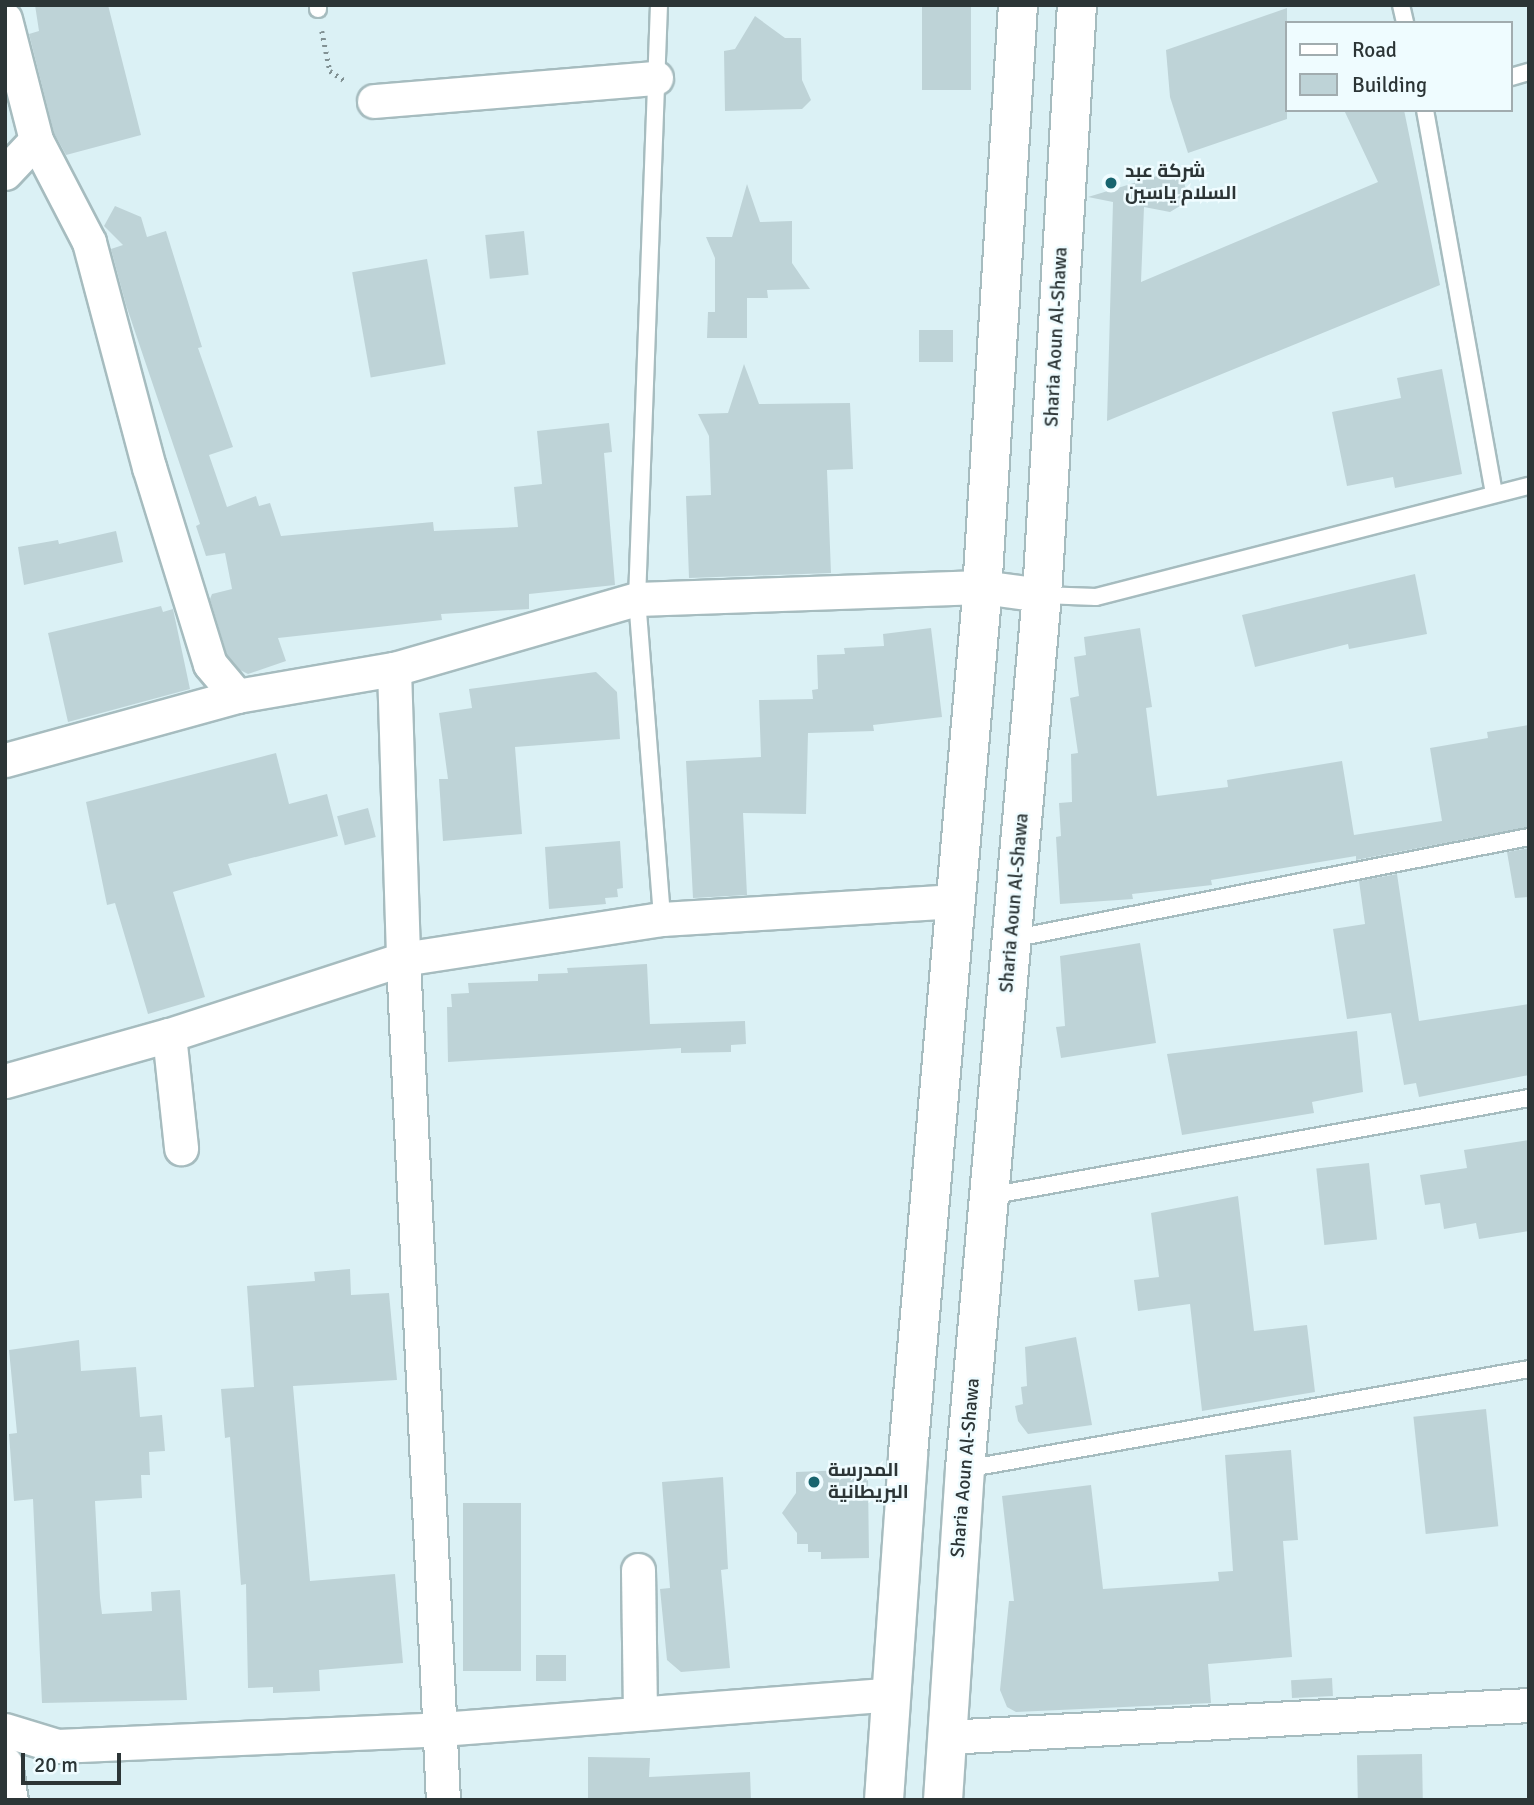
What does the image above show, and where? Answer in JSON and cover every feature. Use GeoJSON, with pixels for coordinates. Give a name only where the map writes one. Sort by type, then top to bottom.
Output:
{"type":"FeatureCollection","features":[{"type":"Feature","properties":{"kind":"main road"},"geometry":{"type":"LineString","coordinates":[[884,1800],[982,587],[1018,5]]}},
{"type":"Feature","properties":{"kind":"main road","name":"Sharia Aoun Al-Shawa"},"geometry":{"type":"LineString","coordinates":[[943,1800],[965,1469],[1042,595],[1077,5]]}},
{"type":"Feature","properties":{"kind":"street"},"geometry":{"type":"LineString","coordinates":[[5,19],[36,139],[89,242],[145,455],[210,664],[237,696]]}},
{"type":"Feature","properties":{"kind":"street"},"geometry":{"type":"LineString","coordinates":[[374,101],[656,78]]}},
{"type":"Feature","properties":{"kind":"street"},"geometry":{"type":"LineString","coordinates":[[5,173],[36,139]]}},
{"type":"Feature","properties":{"kind":"street"},"geometry":{"type":"LineString","coordinates":[[5,760],[237,696],[394,669],[637,599],[982,587],[1042,595]]}},
{"type":"Feature","properties":{"kind":"street"},"geometry":{"type":"LineString","coordinates":[[394,669],[402,959],[443,1800]]}},
{"type":"Feature","properties":{"kind":"street"},"geometry":{"type":"LineString","coordinates":[[5,1080],[169,1035],[402,959],[662,919],[956,901]]}},
{"type":"Feature","properties":{"kind":"street"},"geometry":{"type":"LineString","coordinates":[[169,1035],[181,1148]]}},
{"type":"Feature","properties":{"kind":"street"},"geometry":{"type":"LineString","coordinates":[[638,1570],[640,1710]]}},
{"type":"Feature","properties":{"kind":"street"},"geometry":{"type":"LineString","coordinates":[[5,1730],[57,1746],[441,1729],[640,1710],[891,1694]]}},
{"type":"Feature","properties":{"kind":"street"},"geometry":{"type":"LineString","coordinates":[[946,1737],[1529,1705]]}},
{"type":"Feature","properties":{"kind":"street"},"geometry":{"type":"LineString","coordinates":[[5,1763],[11,1800]]}},
{"type":"Feature","properties":{"kind":"lane"},"geometry":{"type":"LineString","coordinates":[[659,5],[637,599],[662,919]]}},
{"type":"Feature","properties":{"kind":"lane"},"geometry":{"type":"LineString","coordinates":[[1425,112],[1494,494]]}},
{"type":"Feature","properties":{"kind":"lane"},"geometry":{"type":"LineString","coordinates":[[1042,595],[1096,597],[1529,486]]}},
{"type":"Feature","properties":{"kind":"lane"},"geometry":{"type":"LineString","coordinates":[[1012,939],[1529,837]]}},
{"type":"Feature","properties":{"kind":"lane"},"geometry":{"type":"LineString","coordinates":[[989,1196],[1529,1098]]}},
{"type":"Feature","properties":{"kind":"lane"},"geometry":{"type":"LineString","coordinates":[[965,1469],[1529,1369]]}},
{"type":"Feature","properties":{"kind":"path"},"geometry":{"type":"LineString","coordinates":[[318,7],[330,71],[374,101]]}},
{"type":"Feature","properties":{"kind":"building"},"geometry":{"type":"Polygon","coordinates":[[[35,5],[108,5],[141,135],[66,155],[54,133],[29,34],[39,31],[35,5]]]}},
{"type":"Feature","properties":{"kind":"building"},"geometry":{"type":"Polygon","coordinates":[[[922,5],[971,5],[971,90],[922,90],[922,5]]]}},
{"type":"Feature","properties":{"kind":"building"},"geometry":{"type":"Polygon","coordinates":[[[1287,8],[1287,119],[1188,153],[1170,97],[1166,50],[1287,8]]]}},
{"type":"Feature","properties":{"kind":"building"},"geometry":{"type":"Polygon","coordinates":[[[755,16],[785,38],[801,38],[802,80],[811,100],[802,109],[725,111],[724,51],[735,49],[755,16]]]}},
{"type":"Feature","properties":{"kind":"building"},"geometry":{"type":"Polygon","coordinates":[[[1345,112],[1404,112],[1440,285],[1107,421],[1113,202],[1088,197],[1180,169],[1187,193],[1185,203],[1170,212],[1144,207],[1141,282],[1378,182],[1345,112]]]}},
{"type":"Feature","properties":{"kind":"building"},"geometry":{"type":"Polygon","coordinates":[[[747,184],[760,222],[792,221],[792,263],[810,289],[767,290],[768,298],[747,298],[747,338],[707,338],[708,312],[715,312],[715,258],[706,237],[732,237],[747,184]]]}},
{"type":"Feature","properties":{"kind":"building"},"geometry":{"type":"Polygon","coordinates":[[[115,206],[141,217],[147,237],[166,231],[202,347],[198,348],[233,447],[209,455],[227,507],[256,496],[259,506],[270,503],[281,536],[433,522],[434,531],[518,527],[514,487],[542,484],[537,431],[609,423],[612,452],[604,453],[615,585],[529,594],[529,609],[441,614],[442,620],[278,638],[286,661],[248,674],[240,670],[227,655],[210,599],[212,594],[232,589],[225,553],[206,556],[196,526],[200,524],[126,305],[111,249],[123,245],[104,226],[115,206]]]}},
{"type":"Feature","properties":{"kind":"building"},"geometry":{"type":"Polygon","coordinates":[[[524,231],[529,275],[490,279],[485,235],[524,231]]]}},
{"type":"Feature","properties":{"kind":"building"},"geometry":{"type":"Polygon","coordinates":[[[427,259],[446,364],[371,378],[352,272],[427,259]]]}},
{"type":"Feature","properties":{"kind":"building"},"geometry":{"type":"Polygon","coordinates":[[[919,330],[953,330],[953,362],[919,362],[919,330]]]}},
{"type":"Feature","properties":{"kind":"building"},"geometry":{"type":"Polygon","coordinates":[[[744,364],[759,404],[850,403],[853,469],[827,470],[831,573],[689,578],[686,496],[711,495],[709,436],[698,414],[728,413],[744,364]]]}},
{"type":"Feature","properties":{"kind":"building"},"geometry":{"type":"Polygon","coordinates":[[[1442,369],[1462,474],[1395,488],[1393,477],[1347,486],[1332,412],[1401,398],[1397,378],[1442,369]]]}},
{"type":"Feature","properties":{"kind":"building"},"geometry":{"type":"Polygon","coordinates":[[[116,531],[123,562],[24,585],[18,547],[58,540],[59,544],[116,531]]]}},
{"type":"Feature","properties":{"kind":"building"},"geometry":{"type":"Polygon","coordinates":[[[1415,574],[1427,634],[1349,649],[1348,644],[1255,667],[1242,615],[1415,574]]]}},
{"type":"Feature","properties":{"kind":"building"},"geometry":{"type":"Polygon","coordinates":[[[161,606],[163,612],[173,609],[190,689],[68,722],[48,633],[161,606]]]}},
{"type":"Feature","properties":{"kind":"building"},"geometry":{"type":"Polygon","coordinates":[[[931,628],[942,717],[873,725],[874,731],[808,733],[806,814],[743,813],[747,895],[693,898],[686,761],[761,757],[759,700],[813,699],[812,690],[818,689],[817,655],[845,654],[844,648],[884,646],[883,634],[931,628]]]}},
{"type":"Feature","properties":{"kind":"building"},"geometry":{"type":"Polygon","coordinates":[[[1140,628],[1152,707],[1146,708],[1157,796],[1228,787],[1227,780],[1342,761],[1354,835],[1442,821],[1430,748],[1488,738],[1487,732],[1529,725],[1529,827],[1356,860],[1356,856],[1211,880],[1212,885],[1132,894],[1133,899],[1060,904],[1056,837],[1061,836],[1059,803],[1072,802],[1071,754],[1078,753],[1070,698],[1079,696],[1074,657],[1086,655],[1084,637],[1140,628]]]}},
{"type":"Feature","properties":{"kind":"building"},"geometry":{"type":"Polygon","coordinates":[[[596,672],[617,692],[620,739],[515,747],[522,834],[443,841],[439,779],[448,779],[439,713],[472,708],[469,689],[596,672]]]}},
{"type":"Feature","properties":{"kind":"building"},"geometry":{"type":"Polygon","coordinates":[[[276,753],[289,804],[327,794],[338,836],[228,864],[232,875],[173,892],[205,997],[148,1014],[115,903],[107,905],[86,802],[276,753]]]}},
{"type":"Feature","properties":{"kind":"building"},"geometry":{"type":"Polygon","coordinates":[[[368,808],[376,837],[345,845],[337,816],[368,808]]]}},
{"type":"Feature","properties":{"kind":"building"},"geometry":{"type":"Polygon","coordinates":[[[620,841],[623,888],[617,889],[618,897],[605,898],[606,904],[549,909],[545,847],[620,841]]]}},
{"type":"Feature","properties":{"kind":"building"},"geometry":{"type":"Polygon","coordinates":[[[1529,848],[1529,897],[1515,898],[1507,852],[1529,848]]]}},
{"type":"Feature","properties":{"kind":"building"},"geometry":{"type":"Polygon","coordinates":[[[1397,874],[1419,1021],[1529,1004],[1529,1075],[1419,1097],[1416,1083],[1404,1085],[1391,1013],[1347,1019],[1333,929],[1365,924],[1359,881],[1397,874]]]}},
{"type":"Feature","properties":{"kind":"building"},"geometry":{"type":"Polygon","coordinates":[[[1140,943],[1156,1043],[1061,1058],[1056,1027],[1065,1026],[1060,956],[1140,943]]]}},
{"type":"Feature","properties":{"kind":"building"},"geometry":{"type":"Polygon","coordinates":[[[647,964],[650,1024],[745,1021],[746,1044],[731,1045],[731,1052],[681,1053],[681,1048],[448,1062],[447,1007],[452,1007],[451,994],[469,993],[468,983],[538,981],[538,974],[568,973],[567,968],[647,964]]]}},
{"type":"Feature","properties":{"kind":"building"},"geometry":{"type":"Polygon","coordinates":[[[1357,1031],[1363,1092],[1312,1102],[1314,1113],[1182,1135],[1167,1054],[1357,1031]]]}},
{"type":"Feature","properties":{"kind":"building"},"geometry":{"type":"Polygon","coordinates":[[[1529,1140],[1529,1231],[1479,1239],[1476,1223],[1444,1229],[1440,1203],[1425,1205],[1420,1175],[1467,1168],[1464,1150],[1529,1140]]]}},
{"type":"Feature","properties":{"kind":"building"},"geometry":{"type":"Polygon","coordinates":[[[1369,1163],[1377,1240],[1324,1245],[1316,1169],[1369,1163]]]}},
{"type":"Feature","properties":{"kind":"building"},"geometry":{"type":"Polygon","coordinates":[[[1238,1196],[1254,1331],[1307,1325],[1315,1392],[1202,1411],[1190,1304],[1138,1311],[1134,1280],[1159,1277],[1151,1213],[1238,1196]]]}},
{"type":"Feature","properties":{"kind":"building"},"geometry":{"type":"Polygon","coordinates":[[[350,1269],[351,1295],[389,1293],[397,1380],[293,1386],[310,1581],[395,1574],[403,1663],[319,1670],[320,1691],[273,1693],[273,1687],[248,1688],[246,1584],[241,1585],[230,1437],[225,1438],[221,1389],[254,1387],[247,1286],[315,1281],[314,1272],[350,1269]]]}},
{"type":"Feature","properties":{"kind":"building"},"geometry":{"type":"Polygon","coordinates":[[[1076,1337],[1092,1425],[1028,1434],[1018,1421],[1015,1406],[1023,1404],[1021,1387],[1027,1386],[1025,1347],[1076,1337]]]}},
{"type":"Feature","properties":{"kind":"building"},"geometry":{"type":"Polygon","coordinates":[[[79,1340],[81,1371],[136,1367],[140,1417],[162,1415],[165,1451],[149,1452],[150,1475],[141,1475],[142,1498],[95,1501],[100,1598],[102,1614],[152,1611],[151,1592],[180,1590],[187,1700],[42,1703],[33,1499],[14,1501],[9,1434],[17,1433],[9,1350],[79,1340]]]}},
{"type":"Feature","properties":{"kind":"building"},"geometry":{"type":"Polygon","coordinates":[[[1486,1409],[1498,1526],[1426,1534],[1413,1417],[1486,1409]]]}},
{"type":"Feature","properties":{"kind":"building"},"geometry":{"type":"Polygon","coordinates":[[[1291,1450],[1298,1540],[1283,1541],[1292,1657],[1208,1664],[1211,1703],[1016,1712],[1007,1707],[1000,1690],[1009,1601],[1014,1601],[1002,1496],[1091,1485],[1103,1589],[1219,1581],[1218,1572],[1233,1571],[1225,1455],[1291,1450]]]}},
{"type":"Feature","properties":{"kind":"building"},"geometry":{"type":"Polygon","coordinates":[[[847,1470],[847,1478],[868,1478],[869,1558],[821,1559],[821,1552],[808,1552],[808,1544],[797,1544],[797,1533],[782,1513],[796,1493],[796,1472],[847,1470]]]}},
{"type":"Feature","properties":{"kind":"building"},"geometry":{"type":"Polygon","coordinates":[[[723,1477],[728,1569],[721,1570],[730,1668],[681,1672],[667,1660],[660,1589],[670,1588],[662,1482],[723,1477]]]}},
{"type":"Feature","properties":{"kind":"building"},"geometry":{"type":"Polygon","coordinates":[[[463,1503],[521,1503],[521,1671],[463,1671],[463,1503]]]}},
{"type":"Feature","properties":{"kind":"building"},"geometry":{"type":"Polygon","coordinates":[[[536,1655],[566,1655],[566,1681],[536,1681],[536,1655]]]}},
{"type":"Feature","properties":{"kind":"building"},"geometry":{"type":"Polygon","coordinates":[[[1332,1678],[1333,1696],[1292,1698],[1291,1680],[1332,1678]]]}},
{"type":"Feature","properties":{"kind":"building"},"geometry":{"type":"Polygon","coordinates":[[[1422,1754],[1423,1800],[1358,1800],[1357,1755],[1422,1754]]]}},
{"type":"Feature","properties":{"kind":"building"},"geometry":{"type":"Polygon","coordinates":[[[588,1757],[650,1758],[649,1777],[750,1772],[751,1800],[588,1800],[588,1757]]]}},
{"type":"Feature","properties":{"kind":"place","name":"شركة عبد السلام ياسين"},"geometry":{"type":"Point","coordinates":[1111,183]}},
{"type":"Feature","properties":{"kind":"place","name":"المدرسة البريطانية"},"geometry":{"type":"Point","coordinates":[814,1482]}}]}
